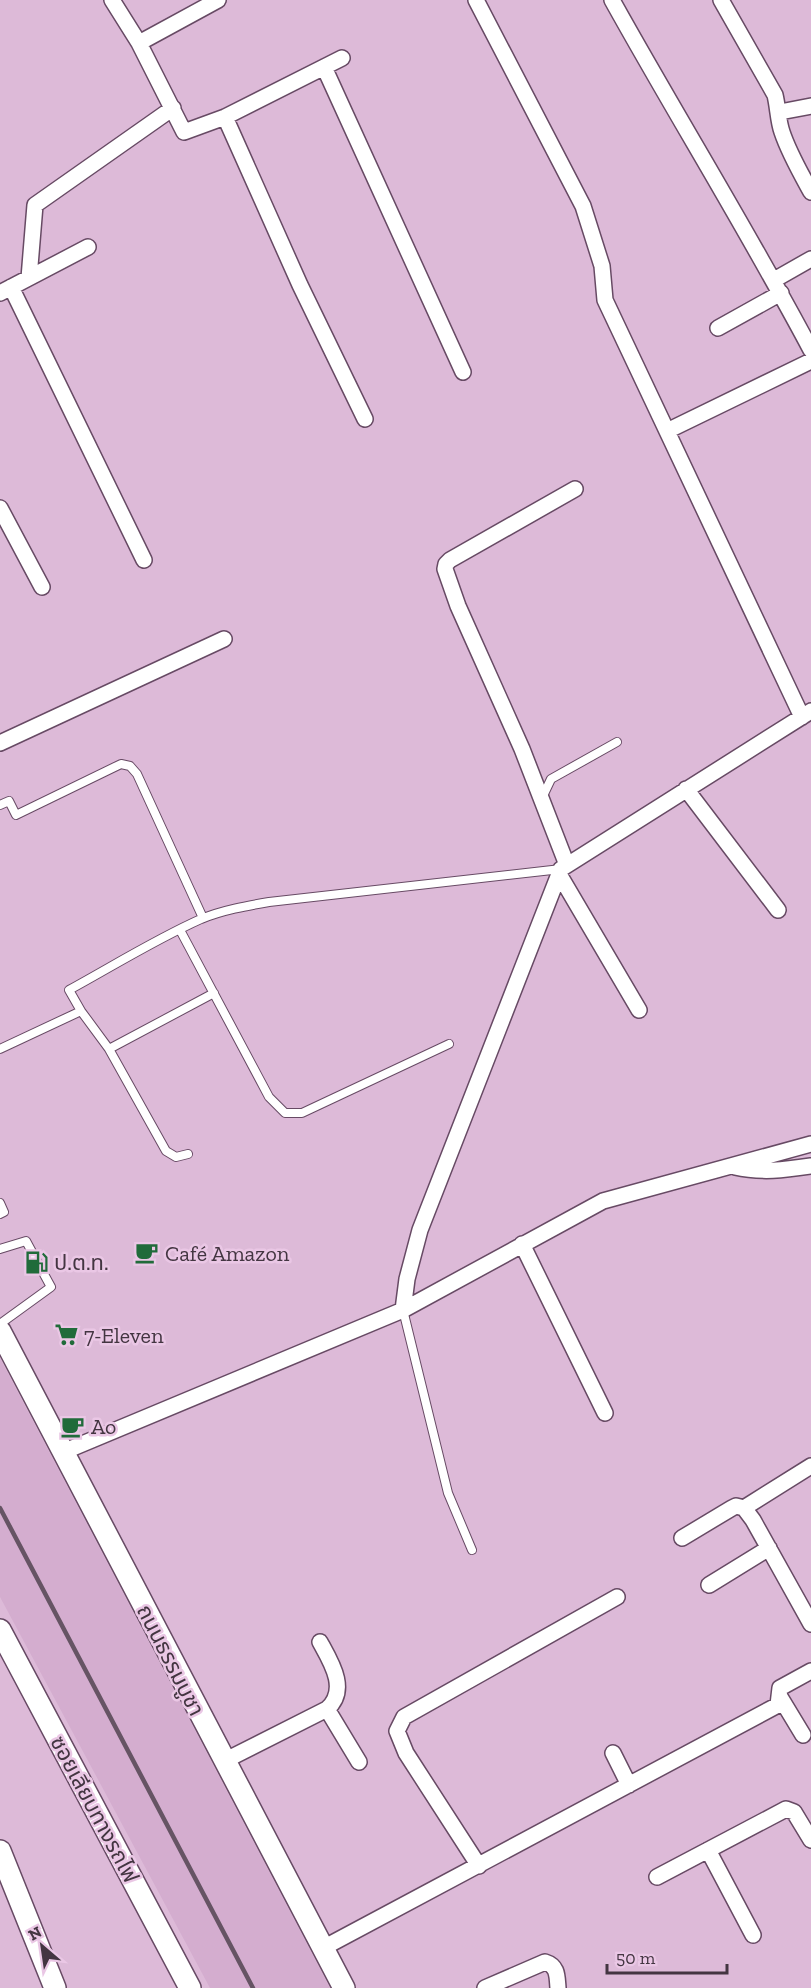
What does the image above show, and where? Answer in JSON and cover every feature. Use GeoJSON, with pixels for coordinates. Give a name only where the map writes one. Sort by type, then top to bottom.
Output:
{"type":"FeatureCollection","features":[{"type":"Feature","properties":{"kind":"main road","name":"ถนนธรรมบูชา"},"geometry":{"type":"LineString","coordinates":[[0,1331],[344,1988]]}},
{"type":"Feature","properties":{"kind":"main road","name":"ซอยเลียบทางรถไฟ"},"geometry":{"type":"LineString","coordinates":[[0,1630],[190,1988]]}},
{"type":"Feature","properties":{"kind":"main road"},"geometry":{"type":"LineString","coordinates":[[0,1851],[55,1988]]}},
{"type":"Feature","properties":{"kind":"street"},"geometry":{"type":"LineString","coordinates":[[112,0],[139,43],[184,132],[225,117],[342,58]]}},
{"type":"Feature","properties":{"kind":"street"},"geometry":{"type":"LineString","coordinates":[[139,43],[218,0]]}},
{"type":"Feature","properties":{"kind":"street"},"geometry":{"type":"LineString","coordinates":[[403,1310],[407,1280],[420,1230],[562,869],[806,714],[667,431],[606,300],[602,266],[583,206],[476,0]]}},
{"type":"Feature","properties":{"kind":"street"},"geometry":{"type":"LineString","coordinates":[[612,0],[663,93],[778,286],[811,350]]}},
{"type":"Feature","properties":{"kind":"street"},"geometry":{"type":"LineString","coordinates":[[722,0],[775,95],[785,140],[811,192]]}},
{"type":"Feature","properties":{"kind":"street"},"geometry":{"type":"LineString","coordinates":[[324,67],[463,372]]}},
{"type":"Feature","properties":{"kind":"street"},"geometry":{"type":"LineString","coordinates":[[780,112],[811,106]]}},
{"type":"Feature","properties":{"kind":"street"},"geometry":{"type":"LineString","coordinates":[[29,278],[35,205],[173,108]]}},
{"type":"Feature","properties":{"kind":"street"},"geometry":{"type":"LineString","coordinates":[[225,117],[300,285],[365,418]]}},
{"type":"Feature","properties":{"kind":"street"},"geometry":{"type":"LineString","coordinates":[[88,247],[5,290],[144,560]]}},
{"type":"Feature","properties":{"kind":"street"},"geometry":{"type":"LineString","coordinates":[[718,328],[778,286],[811,259]]}},
{"type":"Feature","properties":{"kind":"street"},"geometry":{"type":"LineString","coordinates":[[667,431],[811,361]]}},
{"type":"Feature","properties":{"kind":"street"},"geometry":{"type":"LineString","coordinates":[[575,489],[450,560],[445,568],[458,606],[522,749],[542,800],[562,869],[639,1010]]}},
{"type":"Feature","properties":{"kind":"street"},"geometry":{"type":"LineString","coordinates":[[0,508],[42,587]]}},
{"type":"Feature","properties":{"kind":"street"},"geometry":{"type":"LineString","coordinates":[[0,743],[224,639]]}},
{"type":"Feature","properties":{"kind":"street"},"geometry":{"type":"LineString","coordinates":[[686,789],[777,910]]}},
{"type":"Feature","properties":{"kind":"street"},"geometry":{"type":"LineString","coordinates":[[63,1452],[403,1310],[603,1202],[811,1144]]}},
{"type":"Feature","properties":{"kind":"street"},"geometry":{"type":"LineString","coordinates":[[732,1166],[751,1171],[811,1166]]}},
{"type":"Feature","properties":{"kind":"street"},"geometry":{"type":"LineString","coordinates":[[522,1244],[605,1413]]}},
{"type":"Feature","properties":{"kind":"street"},"geometry":{"type":"LineString","coordinates":[[744,1508],[811,1466]]}},
{"type":"Feature","properties":{"kind":"street"},"geometry":{"type":"LineString","coordinates":[[682,1538],[736,1506],[744,1508],[811,1624]]}},
{"type":"Feature","properties":{"kind":"street"},"geometry":{"type":"LineString","coordinates":[[709,1585],[769,1548]]}},
{"type":"Feature","properties":{"kind":"street"},"geometry":{"type":"LineString","coordinates":[[479,1866],[406,1753],[397,1731],[399,1724],[404,1717],[617,1598]]}},
{"type":"Feature","properties":{"kind":"street"},"geometry":{"type":"LineString","coordinates":[[224,1761],[327,1709],[336,1699],[337,1683],[334,1668],[320,1642]]}},
{"type":"Feature","properties":{"kind":"street"},"geometry":{"type":"LineString","coordinates":[[323,1948],[778,1705],[780,1688],[811,1671]]}},
{"type":"Feature","properties":{"kind":"street"},"geometry":{"type":"LineString","coordinates":[[780,1697],[803,1735]]}},
{"type":"Feature","properties":{"kind":"street"},"geometry":{"type":"LineString","coordinates":[[327,1709],[359,1762]]}},
{"type":"Feature","properties":{"kind":"street"},"geometry":{"type":"LineString","coordinates":[[613,1753],[629,1785]]}},
{"type":"Feature","properties":{"kind":"street"},"geometry":{"type":"LineString","coordinates":[[657,1877],[786,1809],[794,1812],[811,1840]]}},
{"type":"Feature","properties":{"kind":"street"},"geometry":{"type":"LineString","coordinates":[[708,1850],[753,1935]]}},
{"type":"Feature","properties":{"kind":"street"},"geometry":{"type":"LineString","coordinates":[[485,1988],[545,1962],[556,1970],[558,1988]]}},
{"type":"Feature","properties":{"kind":"lane"},"geometry":{"type":"LineString","coordinates":[[542,800],[550,779],[617,742]]}},
{"type":"Feature","properties":{"kind":"lane"},"geometry":{"type":"LineString","coordinates":[[0,805],[9,801],[15,815],[121,764],[130,766],[137,774],[203,918]]}},
{"type":"Feature","properties":{"kind":"lane"},"geometry":{"type":"LineString","coordinates":[[188,1154],[176,1157],[166,1151],[109,1049],[81,1011],[69,990],[203,918],[235,908],[269,902],[562,869]]}},
{"type":"Feature","properties":{"kind":"lane"},"geometry":{"type":"LineString","coordinates":[[180,930],[269,1097],[285,1113],[302,1113],[449,1044]]}},
{"type":"Feature","properties":{"kind":"lane"},"geometry":{"type":"LineString","coordinates":[[109,1049],[214,993]]}},
{"type":"Feature","properties":{"kind":"lane"},"geometry":{"type":"LineString","coordinates":[[0,1049],[81,1011]]}},
{"type":"Feature","properties":{"kind":"lane"},"geometry":{"type":"LineString","coordinates":[[0,1203],[4,1212],[0,1214]]}},
{"type":"Feature","properties":{"kind":"lane"},"geometry":{"type":"LineString","coordinates":[[0,1249],[26,1241],[51,1287],[0,1324]]}},
{"type":"Feature","properties":{"kind":"lane"},"geometry":{"type":"LineString","coordinates":[[403,1310],[448,1493],[472,1550]]}},
{"type":"Feature","properties":{"kind":"shaded area"},"geometry":{"type":"Polygon","coordinates":[[[0,1358],[330,1988],[210,1988],[0,1597],[0,1358]]]}},
{"type":"Feature","properties":{"kind":"railway"},"geometry":{"type":"LineString","coordinates":[[0,1508],[253,1988]]}},
{"type":"Feature","properties":{"kind":"place","name":"Café Amazon"},"geometry":{"type":"Point","coordinates":[147,1253]}},
{"type":"Feature","properties":{"kind":"place","name":"ป.ต.ท."},"geometry":{"type":"Point","coordinates":[36,1262]}},
{"type":"Feature","properties":{"kind":"place","name":"7-Eleven"},"geometry":{"type":"Point","coordinates":[66,1335]}},
{"type":"Feature","properties":{"kind":"place","name":"Ao"},"geometry":{"type":"Point","coordinates":[73,1426]}}]}
